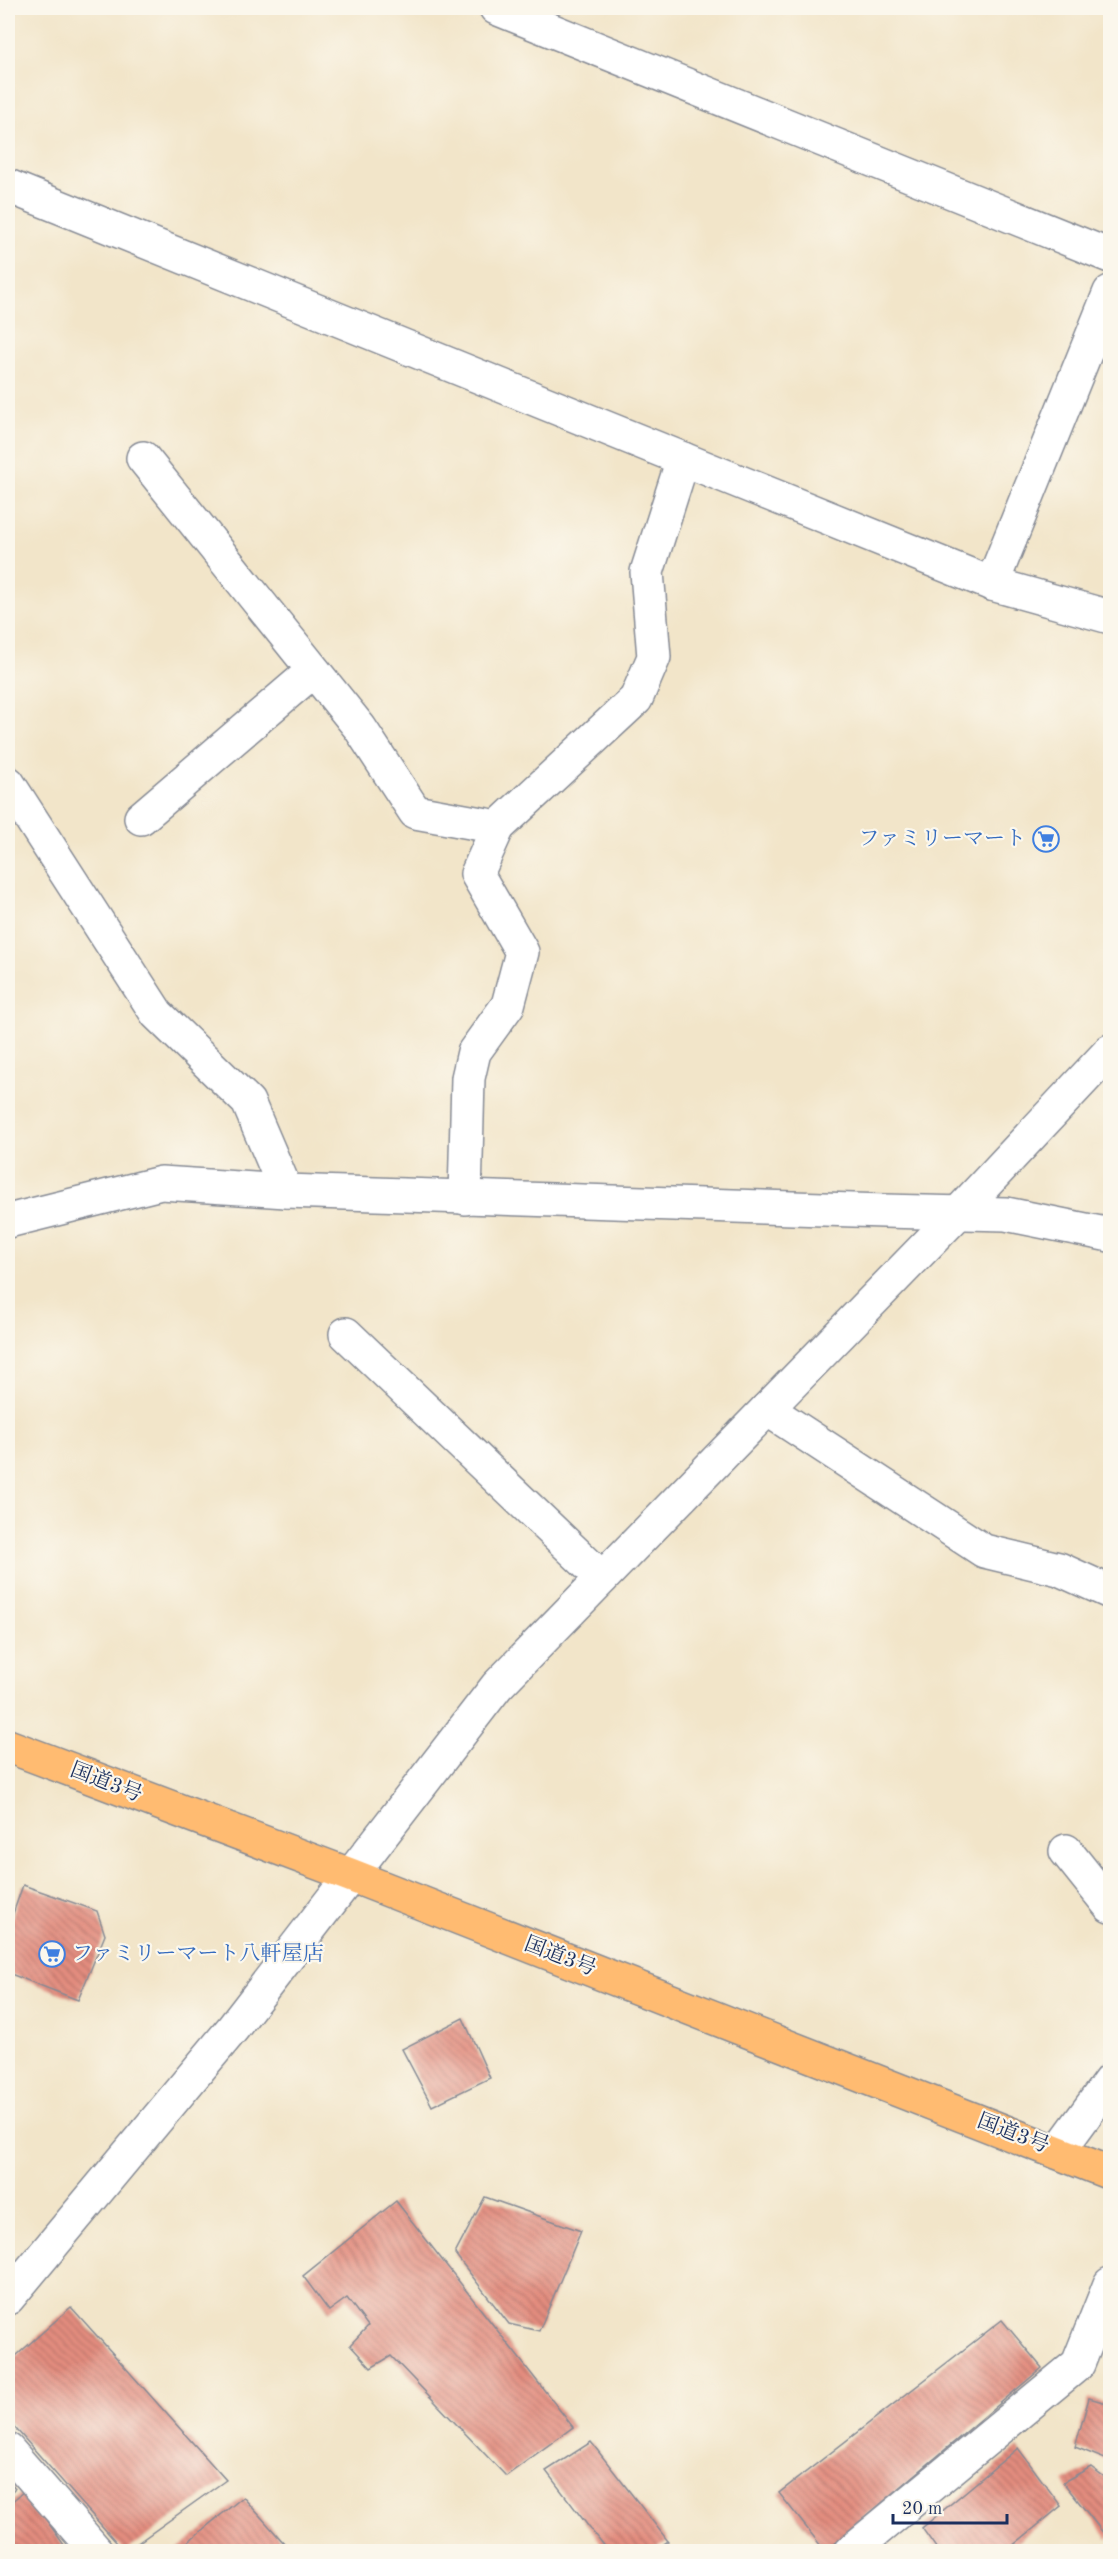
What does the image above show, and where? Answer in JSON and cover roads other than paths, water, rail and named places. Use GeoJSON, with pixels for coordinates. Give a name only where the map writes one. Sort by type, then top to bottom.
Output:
{"type":"FeatureCollection","features":[{"type":"Feature","properties":{"kind":"highway","name":"国道3号"},"geometry":{"type":"LineString","coordinates":[[8,1746],[351,1875],[1110,2173]]}},
{"type":"Feature","properties":{"kind":"street"},"geometry":{"type":"LineString","coordinates":[[496,8],[1110,256]]}},
{"type":"Feature","properties":{"kind":"street"},"geometry":{"type":"LineString","coordinates":[[8,186],[992,584],[1110,617]]}},
{"type":"Feature","properties":{"kind":"street"},"geometry":{"type":"LineString","coordinates":[[992,584],[1110,292]]}},
{"type":"Feature","properties":{"kind":"street"},"geometry":{"type":"LineString","coordinates":[[143,458],[360,728],[415,812],[498,826]]}},
{"type":"Feature","properties":{"kind":"street"},"geometry":{"type":"LineString","coordinates":[[465,1198],[468,1078],[474,1052],[508,1005],[522,952],[477,874],[498,826],[636,699],[654,657],[647,572],[683,459]]}},
{"type":"Feature","properties":{"kind":"street"},"geometry":{"type":"LineString","coordinates":[[141,818],[314,671]]}},
{"type":"Feature","properties":{"kind":"street"},"geometry":{"type":"LineString","coordinates":[[8,783],[157,1014],[248,1102],[286,1191]]}},
{"type":"Feature","properties":{"kind":"street"},"geometry":{"type":"LineString","coordinates":[[8,2298],[233,2028],[497,1686],[960,1211],[1110,1051]]}},
{"type":"Feature","properties":{"kind":"street"},"geometry":{"type":"LineString","coordinates":[[8,1221],[161,1183],[286,1191],[465,1198],[872,1211],[960,1211],[1006,1214],[1110,1235]]}},
{"type":"Feature","properties":{"kind":"street"},"geometry":{"type":"LineString","coordinates":[[346,1334],[602,1578]]}},
{"type":"Feature","properties":{"kind":"street"},"geometry":{"type":"LineString","coordinates":[[767,1410],[984,1551],[1059,1569],[1110,1592]]}},
{"type":"Feature","properties":{"kind":"street"},"geometry":{"type":"LineString","coordinates":[[1066,1851],[1110,1906]]}},
{"type":"Feature","properties":{"kind":"street"},"geometry":{"type":"LineString","coordinates":[[1058,2152],[1110,2081]]}},
{"type":"Feature","properties":{"kind":"street"},"geometry":{"type":"LineString","coordinates":[[849,2552],[1078,2364],[1110,2284]]}},
{"type":"Feature","properties":{"kind":"street"},"geometry":{"type":"LineString","coordinates":[[8,2451],[97,2552]]}},
{"type":"Feature","properties":{"kind":"place","name":"ファミリーマート"},"geometry":{"type":"Point","coordinates":[1046,839]}},
{"type":"Feature","properties":{"kind":"place","name":"ファミリーマート八軒屋店"},"geometry":{"type":"Point","coordinates":[52,1954]}}]}
